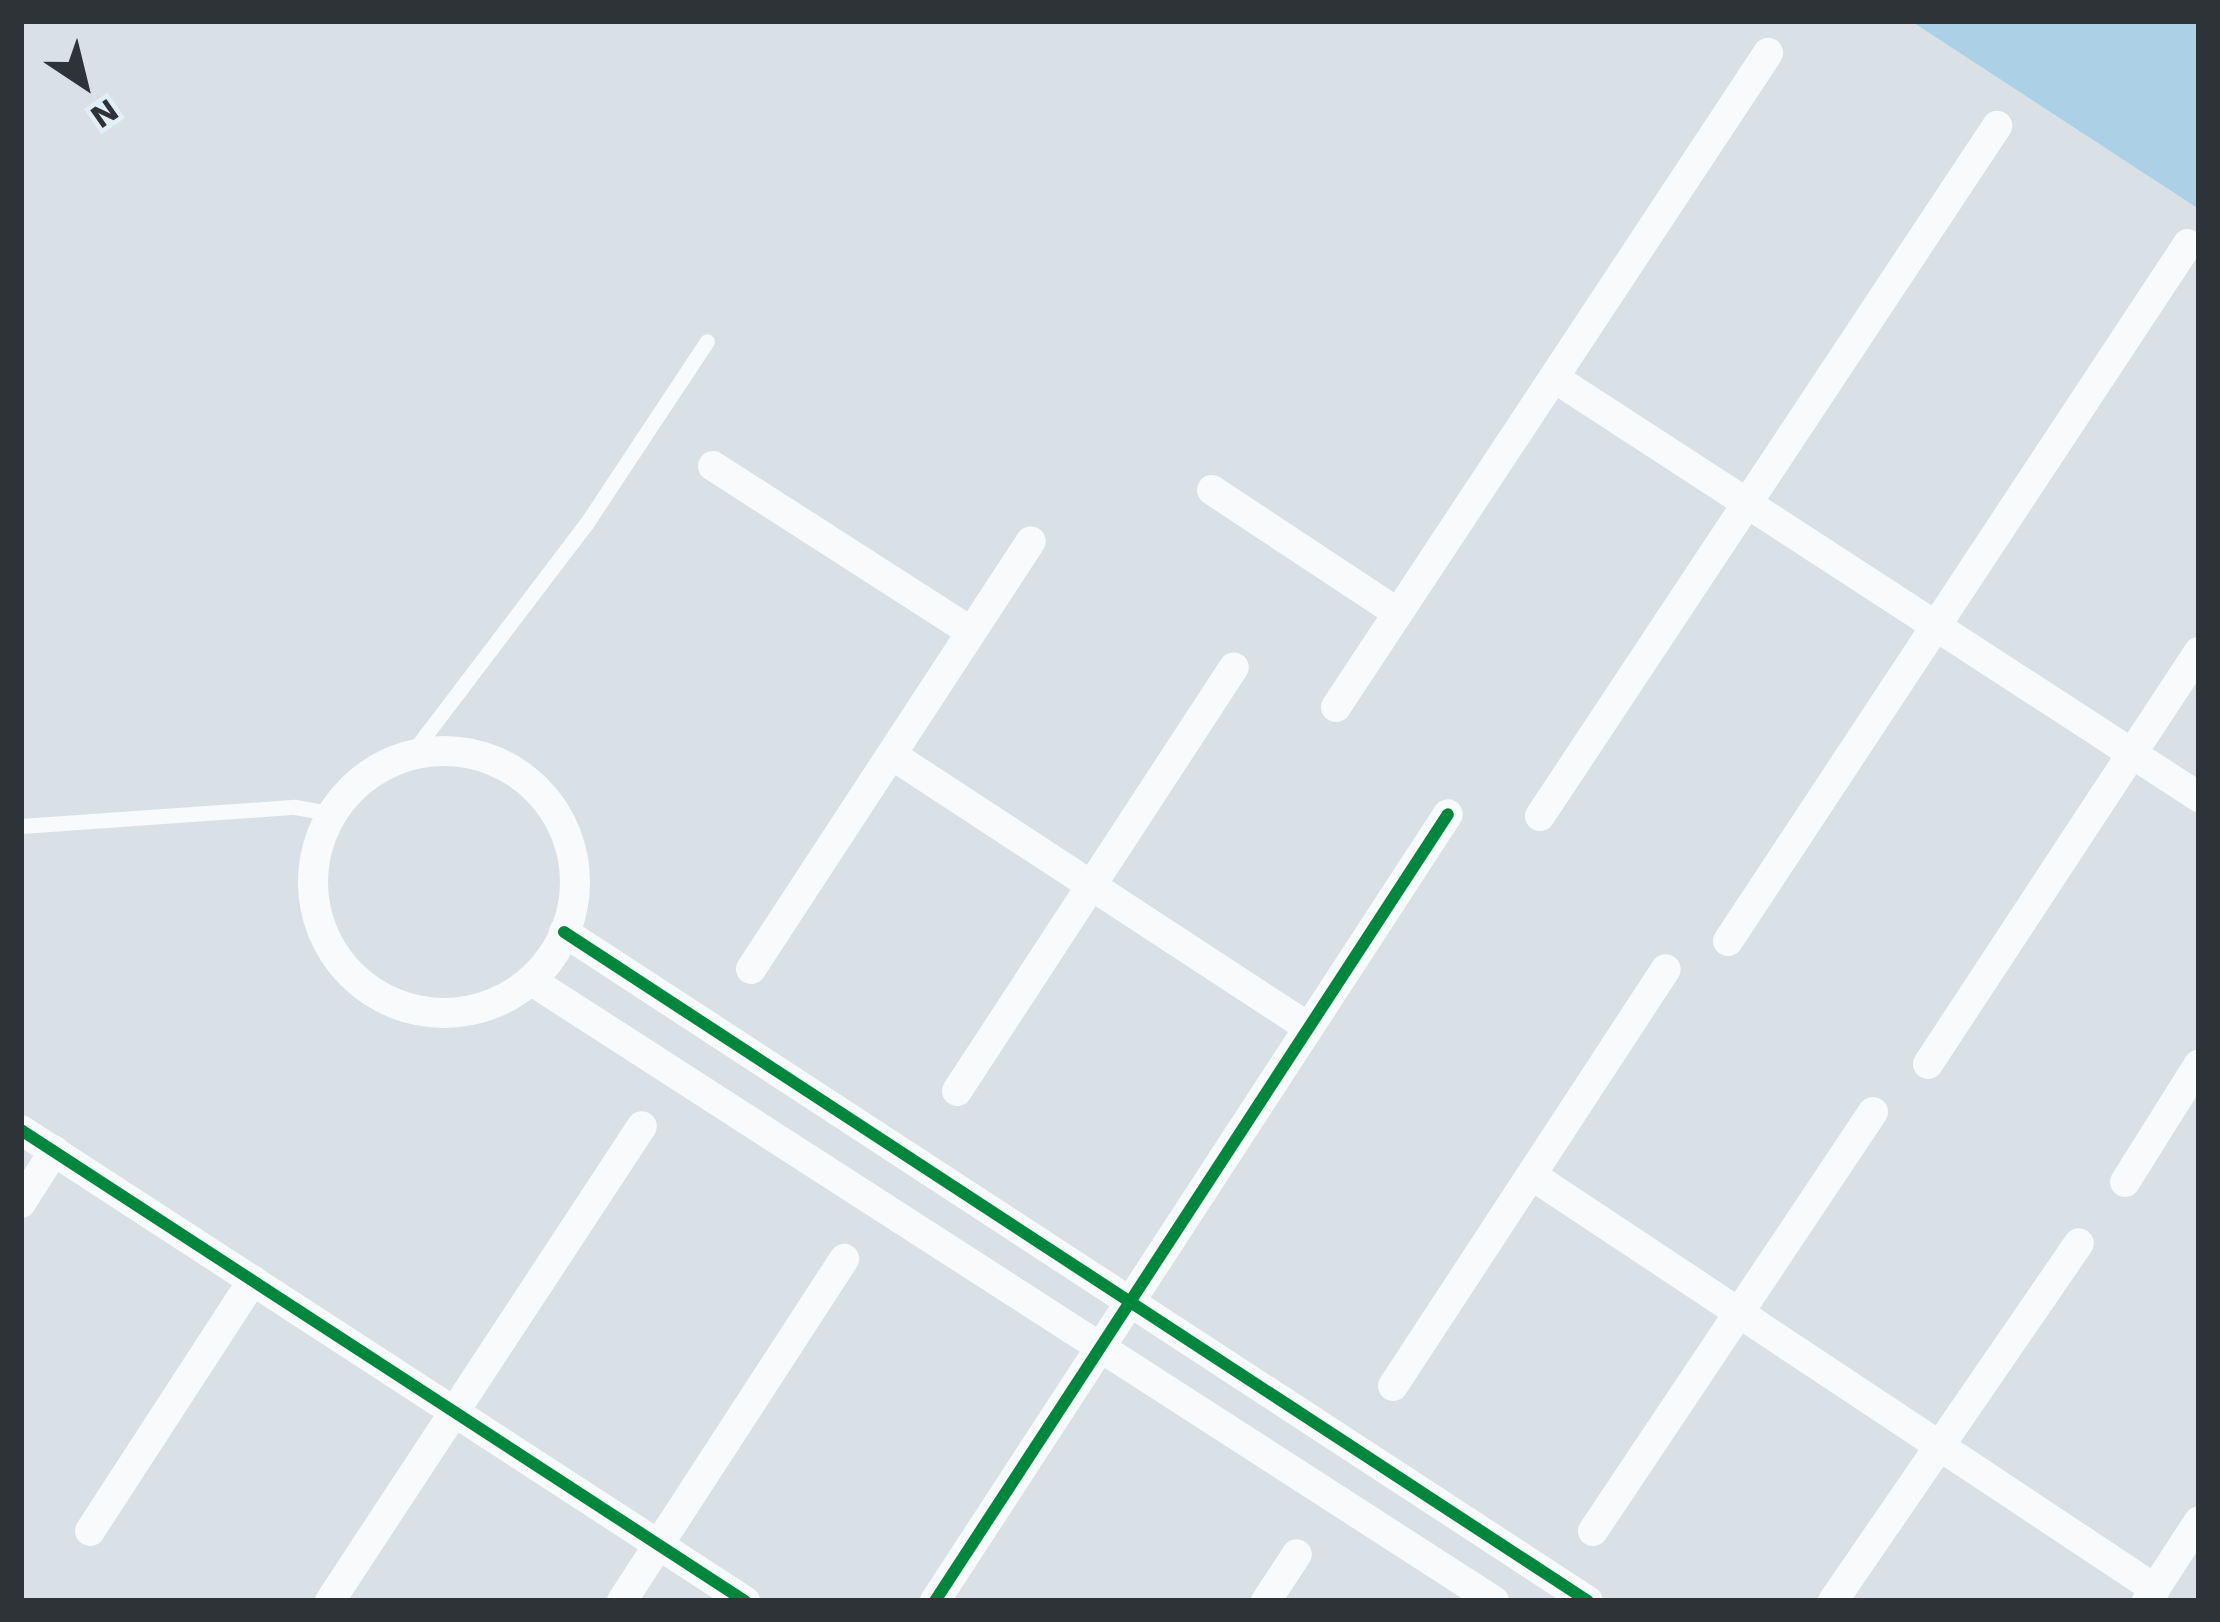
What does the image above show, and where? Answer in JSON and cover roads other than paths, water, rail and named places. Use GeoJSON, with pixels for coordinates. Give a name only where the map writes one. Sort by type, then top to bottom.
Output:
{"type":"FeatureCollection","features":[{"type":"Feature","properties":{"kind":"street"},"geometry":{"type":"LineString","coordinates":[[1336,707],[1768,52]]}},
{"type":"Feature","properties":{"kind":"street"},"geometry":{"type":"LineString","coordinates":[[1540,816],[1997,126]]}},
{"type":"Feature","properties":{"kind":"street"},"geometry":{"type":"LineString","coordinates":[[1728,941],[2188,244]]}},
{"type":"Feature","properties":{"kind":"street"},"geometry":{"type":"LineString","coordinates":[[1556,379],[2199,797]]}},
{"type":"Feature","properties":{"kind":"street"},"geometry":{"type":"LineString","coordinates":[[713,466],[970,631]]}},
{"type":"Feature","properties":{"kind":"street"},"geometry":{"type":"LineString","coordinates":[[1212,490],[1398,613]]}},
{"type":"Feature","properties":{"kind":"street"},"geometry":{"type":"LineString","coordinates":[[752,968],[1031,541]]}},
{"type":"Feature","properties":{"kind":"street"},"geometry":{"type":"LineString","coordinates":[[1928,1064],[2199,652]]}},
{"type":"Feature","properties":{"kind":"street"},"geometry":{"type":"LineString","coordinates":[[956,1091],[1234,667]]}},
{"type":"Feature","properties":{"kind":"street"},"geometry":{"type":"LineString","coordinates":[[412,753],[481,756],[513,768],[552,802],[573,850],[575,902],[535,983],[476,1011],[424,1013],[375,995],[337,961],[315,914],[313,862],[330,813],[366,775],[412,753]]}},
{"type":"Feature","properties":{"kind":"street"},"geometry":{"type":"LineString","coordinates":[[892,755],[1308,1028]]}},
{"type":"Feature","properties":{"kind":"street"},"geometry":{"type":"LineString","coordinates":[[935,1601],[1448,814]]}},
{"type":"Feature","properties":{"kind":"street"},"geometry":{"type":"LineString","coordinates":[[564,932],[1588,1601]]}},
{"type":"Feature","properties":{"kind":"street"},"geometry":{"type":"LineString","coordinates":[[1393,1386],[1666,969]]}},
{"type":"Feature","properties":{"kind":"street"},"geometry":{"type":"LineString","coordinates":[[535,983],[1494,1601]]}},
{"type":"Feature","properties":{"kind":"street"},"geometry":{"type":"LineString","coordinates":[[2125,1182],[2199,1064]]}},
{"type":"Feature","properties":{"kind":"street"},"geometry":{"type":"LineString","coordinates":[[1593,1531],[1873,1112]]}},
{"type":"Feature","properties":{"kind":"street"},"geometry":{"type":"LineString","coordinates":[[330,1601],[641,1126]]}},
{"type":"Feature","properties":{"kind":"street"},"geometry":{"type":"LineString","coordinates":[[21,1130],[745,1601]]}},
{"type":"Feature","properties":{"kind":"street"},"geometry":{"type":"LineString","coordinates":[[21,1203],[54,1151]]}},
{"type":"Feature","properties":{"kind":"street"},"geometry":{"type":"LineString","coordinates":[[1533,1176],[1939,1442],[2151,1595],[2199,1521]]}},
{"type":"Feature","properties":{"kind":"street"},"geometry":{"type":"LineString","coordinates":[[1833,1601],[2079,1243]]}},
{"type":"Feature","properties":{"kind":"street"},"geometry":{"type":"LineString","coordinates":[[622,1601],[844,1259]]}},
{"type":"Feature","properties":{"kind":"street"},"geometry":{"type":"LineString","coordinates":[[90,1531],[253,1280]]}},
{"type":"Feature","properties":{"kind":"street"},"geometry":{"type":"LineString","coordinates":[[1266,1601],[1297,1554]]}},
{"type":"Feature","properties":{"kind":"lane"},"geometry":{"type":"LineString","coordinates":[[412,753],[586,524],[707,341]]}},
{"type":"Feature","properties":{"kind":"lane"},"geometry":{"type":"LineString","coordinates":[[21,826],[295,807],[330,813]]}}]}
